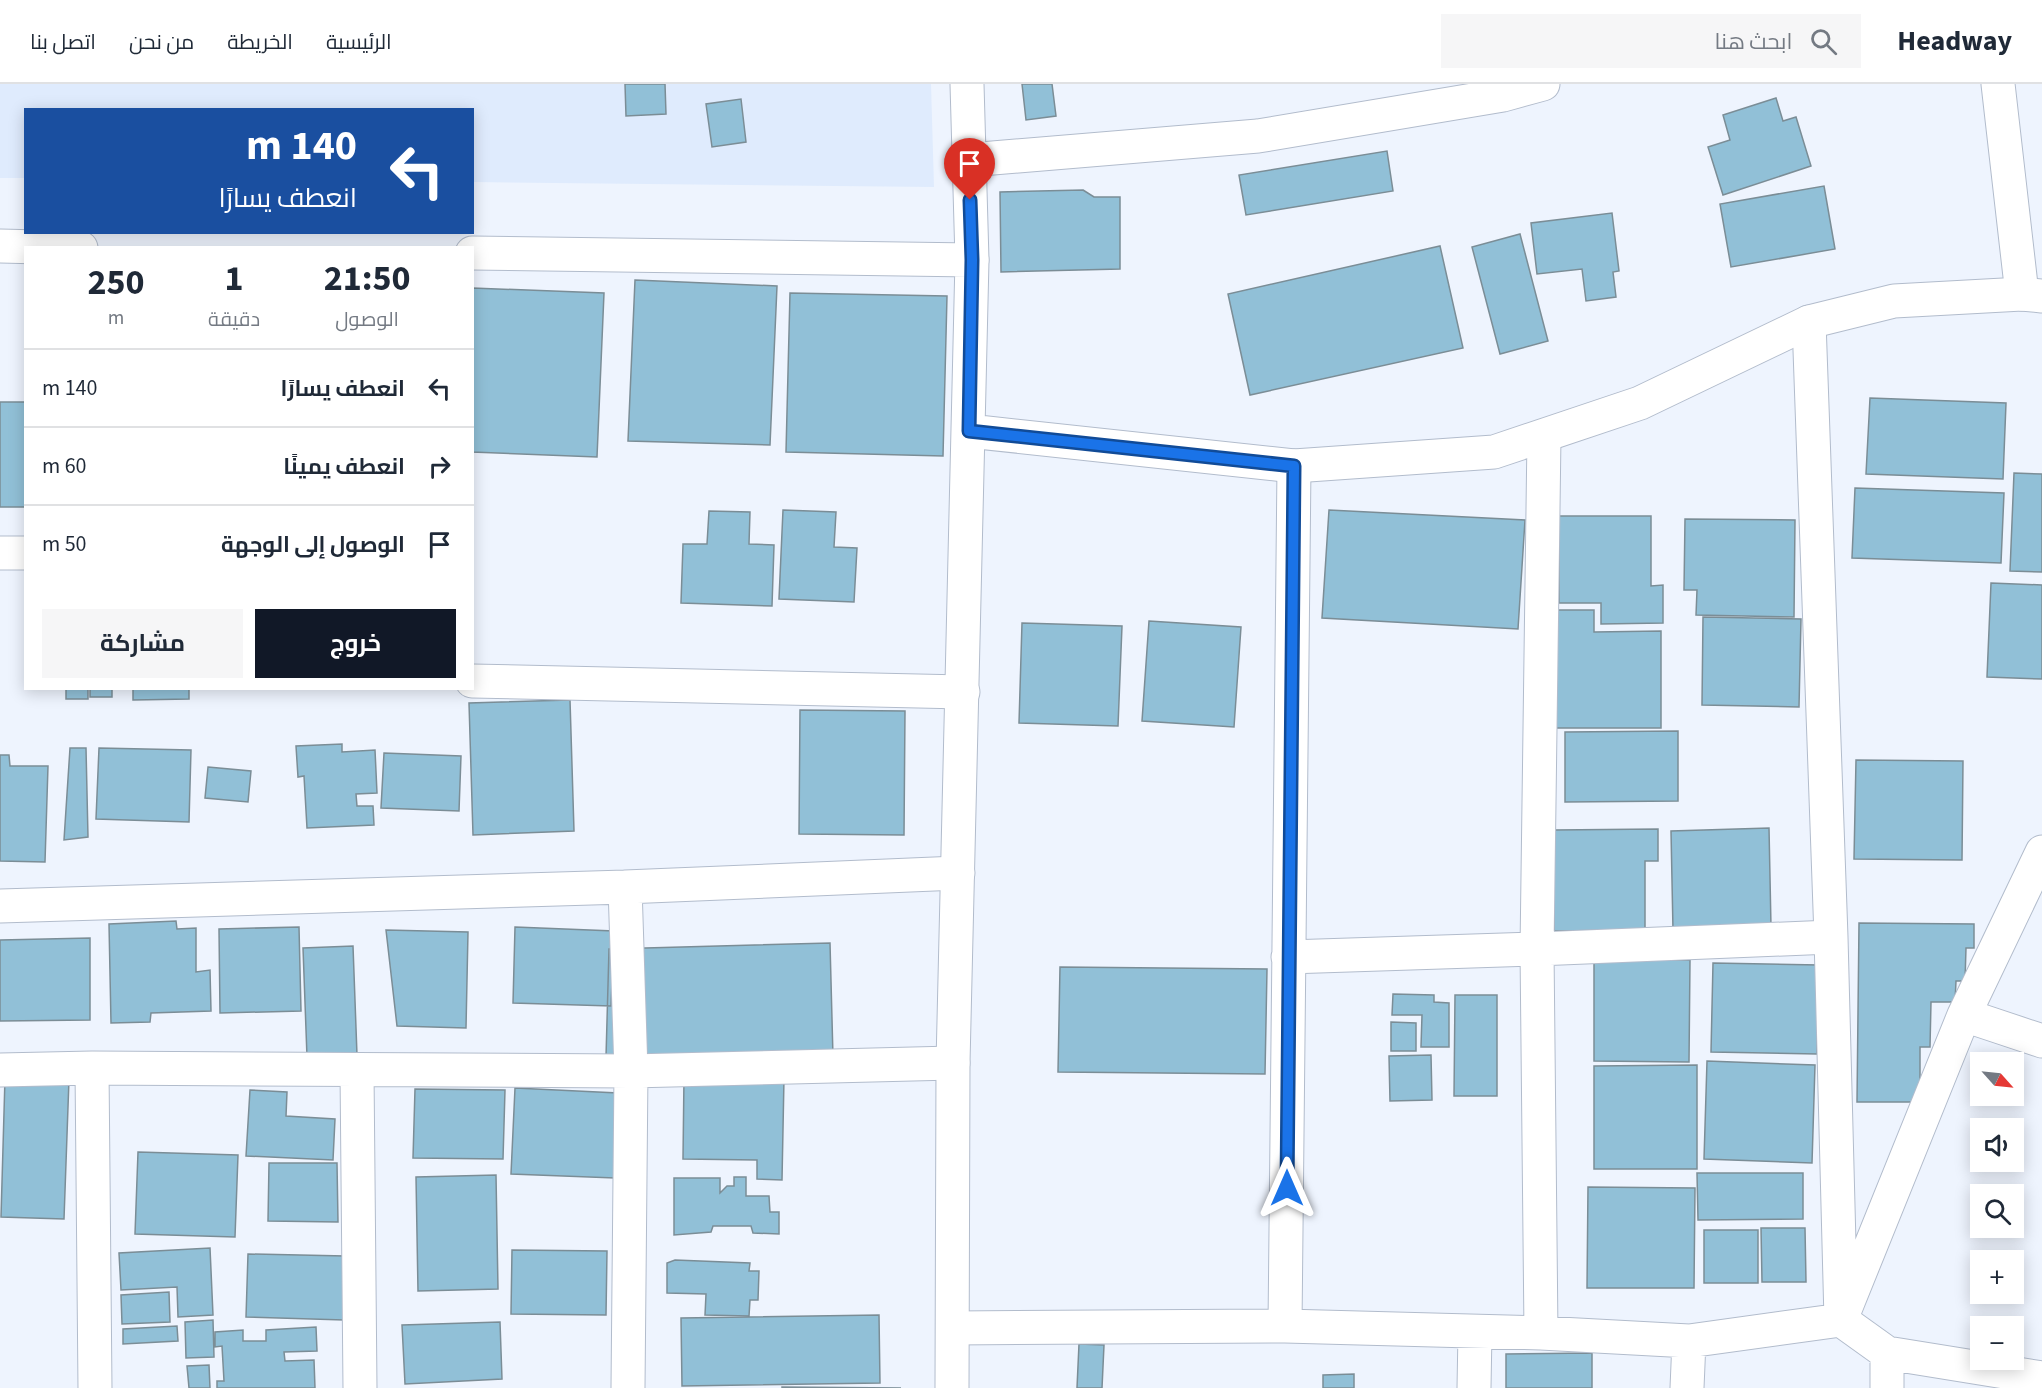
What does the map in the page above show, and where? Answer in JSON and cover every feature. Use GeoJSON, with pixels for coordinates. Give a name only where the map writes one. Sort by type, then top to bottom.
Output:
{"type":"FeatureCollection","features":[{"type":"Feature","properties":{"kind":"street"},"geometry":{"type":"LineString","coordinates":[[952,1388],[952,1063],[972,260],[967,84]]}},
{"type":"Feature","properties":{"kind":"street"},"geometry":{"type":"LineString","coordinates":[[969,160],[1258,136],[1503,95],[1543,84]]}},
{"type":"Feature","properties":{"kind":"street"},"geometry":{"type":"LineString","coordinates":[[969,431],[1294,466],[1494,452],[1640,403],[1809,322],[1894,301],[2032,295],[1998,84]]}},
{"type":"Feature","properties":{"kind":"street"},"geometry":{"type":"LineString","coordinates":[[0,246],[24,247]]}},
{"type":"Feature","properties":{"kind":"street"},"geometry":{"type":"LineString","coordinates":[[474,253],[972,260]]}},
{"type":"Feature","properties":{"kind":"street"},"geometry":{"type":"LineString","coordinates":[[1809,322],[1831,937],[1840,1320]]}},
{"type":"Feature","properties":{"kind":"street"},"geometry":{"type":"LineString","coordinates":[[1540,1333],[1537,949],[1544,436]]}},
{"type":"Feature","properties":{"kind":"street"},"geometry":{"type":"LineString","coordinates":[[1286,1326],[1294,466]]}},
{"type":"Feature","properties":{"kind":"street"},"geometry":{"type":"LineString","coordinates":[[0,553],[24,553]]}},
{"type":"Feature","properties":{"kind":"street"},"geometry":{"type":"LineString","coordinates":[[474,681],[963,692]]}},
{"type":"Feature","properties":{"kind":"street"},"geometry":{"type":"LineString","coordinates":[[1840,1320],[1964,1015],[2042,852]]}},
{"type":"Feature","properties":{"kind":"street"},"geometry":{"type":"LineString","coordinates":[[0,906],[625,887],[958,873]]}},
{"type":"Feature","properties":{"kind":"street"},"geometry":{"type":"LineString","coordinates":[[625,887],[631,1071],[628,1388]]}},
{"type":"Feature","properties":{"kind":"street"},"geometry":{"type":"LineString","coordinates":[[1288,957],[1831,937]]}},
{"type":"Feature","properties":{"kind":"street"},"geometry":{"type":"LineString","coordinates":[[1964,1015],[2042,1041]]}},
{"type":"Feature","properties":{"kind":"street"},"geometry":{"type":"LineString","coordinates":[[0,1070],[93,1068],[631,1071],[952,1063]]}},
{"type":"Feature","properties":{"kind":"street"},"geometry":{"type":"LineString","coordinates":[[93,1068],[95,1388]]}},
{"type":"Feature","properties":{"kind":"street"},"geometry":{"type":"LineString","coordinates":[[357,1071],[360,1388]]}},
{"type":"Feature","properties":{"kind":"street"},"geometry":{"type":"LineString","coordinates":[[953,1328],[1286,1326],[1540,1333],[1689,1341],[1840,1320],[1887,1353],[2042,1378]]}},
{"type":"Feature","properties":{"kind":"street"},"geometry":{"type":"LineString","coordinates":[[1474,1388],[1475,1332]]}},
{"type":"Feature","properties":{"kind":"street"},"geometry":{"type":"LineString","coordinates":[[1687,1388],[1689,1341]]}},
{"type":"Feature","properties":{"kind":"street"},"geometry":{"type":"LineString","coordinates":[[1887,1353],[1887,1388]]}},
{"type":"Feature","properties":{"kind":"shaded area"},"geometry":{"type":"Polygon","coordinates":[[[0,84],[931,84],[934,187],[474,182],[474,108],[24,108],[24,178],[0,178],[0,84]]]}},
{"type":"Feature","properties":{"kind":"building"},"geometry":{"type":"Polygon","coordinates":[[[625,84],[665,84],[666,114],[626,116],[625,84]]]}},
{"type":"Feature","properties":{"kind":"building"},"geometry":{"type":"Polygon","coordinates":[[[1022,84],[1052,84],[1056,116],[1026,120],[1022,84]]]}},
{"type":"Feature","properties":{"kind":"building"},"geometry":{"type":"Polygon","coordinates":[[[1776,98],[1783,121],[1796,117],[1811,166],[1723,195],[1708,147],[1730,140],[1723,115],[1776,98]]]}},
{"type":"Feature","properties":{"kind":"building"},"geometry":{"type":"Polygon","coordinates":[[[741,99],[746,142],[712,147],[706,104],[741,99]]]}},
{"type":"Feature","properties":{"kind":"building"},"geometry":{"type":"Polygon","coordinates":[[[1387,151],[1393,191],[1246,215],[1239,175],[1387,151]]]}},
{"type":"Feature","properties":{"kind":"building"},"geometry":{"type":"Polygon","coordinates":[[[1824,186],[1835,249],[1731,267],[1720,204],[1824,186]]]}},
{"type":"Feature","properties":{"kind":"building"},"geometry":{"type":"Polygon","coordinates":[[[1083,190],[1094,197],[1120,197],[1120,269],[1001,272],[1000,192],[1083,190]]]}},
{"type":"Feature","properties":{"kind":"building"},"geometry":{"type":"Polygon","coordinates":[[[1612,213],[1619,271],[1613,272],[1616,297],[1586,301],[1582,269],[1537,274],[1531,223],[1612,213]]]}},
{"type":"Feature","properties":{"kind":"building"},"geometry":{"type":"Polygon","coordinates":[[[1520,234],[1548,341],[1500,354],[1472,247],[1520,234]]]}},
{"type":"Feature","properties":{"kind":"building"},"geometry":{"type":"Polygon","coordinates":[[[1440,246],[1463,348],[1250,395],[1228,294],[1440,246]]]}},
{"type":"Feature","properties":{"kind":"building"},"geometry":{"type":"Polygon","coordinates":[[[635,280],[777,286],[770,445],[628,441],[635,280]]]}},
{"type":"Feature","properties":{"kind":"building"},"geometry":{"type":"Polygon","coordinates":[[[474,288],[604,293],[597,457],[474,452],[474,288]]]}},
{"type":"Feature","properties":{"kind":"building"},"geometry":{"type":"Polygon","coordinates":[[[790,293],[947,296],[943,456],[786,452],[790,293]]]}},
{"type":"Feature","properties":{"kind":"building"},"geometry":{"type":"Polygon","coordinates":[[[1870,398],[2006,403],[2003,479],[1866,474],[1870,398]]]}},
{"type":"Feature","properties":{"kind":"building"},"geometry":{"type":"Polygon","coordinates":[[[0,402],[24,402],[24,507],[0,507],[0,402]]]}},
{"type":"Feature","properties":{"kind":"building"},"geometry":{"type":"Polygon","coordinates":[[[2014,473],[2042,474],[2042,572],[2010,571],[2014,473]]]}},
{"type":"Feature","properties":{"kind":"building"},"geometry":{"type":"Polygon","coordinates":[[[1855,488],[2004,493],[2001,563],[1852,558],[1855,488]]]}},
{"type":"Feature","properties":{"kind":"building"},"geometry":{"type":"Polygon","coordinates":[[[783,510],[836,512],[834,547],[857,548],[854,602],[779,599],[783,510]]]}},
{"type":"Feature","properties":{"kind":"building"},"geometry":{"type":"Polygon","coordinates":[[[1329,510],[1525,520],[1518,629],[1322,618],[1329,510]]]}},
{"type":"Feature","properties":{"kind":"building"},"geometry":{"type":"Polygon","coordinates":[[[709,511],[750,512],[749,544],[774,545],[772,606],[681,603],[683,544],[707,544],[709,511]]]}},
{"type":"Feature","properties":{"kind":"building"},"geometry":{"type":"Polygon","coordinates":[[[1559,516],[1651,516],[1651,586],[1663,585],[1663,623],[1601,624],[1601,603],[1559,603],[1559,516]]]}},
{"type":"Feature","properties":{"kind":"building"},"geometry":{"type":"Polygon","coordinates":[[[1685,519],[1795,520],[1794,617],[1696,615],[1697,590],[1684,590],[1685,519]]]}},
{"type":"Feature","properties":{"kind":"building"},"geometry":{"type":"Polygon","coordinates":[[[1991,583],[2042,585],[2042,679],[1987,677],[1991,583]]]}},
{"type":"Feature","properties":{"kind":"building"},"geometry":{"type":"Polygon","coordinates":[[[1549,610],[1594,610],[1594,632],[1661,631],[1661,728],[1550,728],[1549,610]]]}},
{"type":"Feature","properties":{"kind":"building"},"geometry":{"type":"Polygon","coordinates":[[[1703,617],[1801,619],[1799,707],[1702,705],[1703,617]]]}},
{"type":"Feature","properties":{"kind":"building"},"geometry":{"type":"Polygon","coordinates":[[[1149,621],[1241,627],[1234,727],[1142,721],[1149,621]]]}},
{"type":"Feature","properties":{"kind":"building"},"geometry":{"type":"Polygon","coordinates":[[[1022,623],[1122,626],[1118,726],[1019,723],[1022,623]]]}},
{"type":"Feature","properties":{"kind":"building"},"geometry":{"type":"Polygon","coordinates":[[[66,690],[88,690],[88,699],[66,699],[66,690]]]}},
{"type":"Feature","properties":{"kind":"building"},"geometry":{"type":"Polygon","coordinates":[[[90,690],[112,690],[112,697],[90,697],[90,690]]]}},
{"type":"Feature","properties":{"kind":"building"},"geometry":{"type":"Polygon","coordinates":[[[133,690],[189,690],[189,699],[133,700],[133,690]]]}},
{"type":"Feature","properties":{"kind":"building"},"geometry":{"type":"Polygon","coordinates":[[[570,700],[574,831],[473,835],[469,703],[570,700]]]}},
{"type":"Feature","properties":{"kind":"building"},"geometry":{"type":"Polygon","coordinates":[[[800,710],[905,711],[904,835],[799,834],[800,710]]]}},
{"type":"Feature","properties":{"kind":"building"},"geometry":{"type":"Polygon","coordinates":[[[1678,731],[1678,801],[1565,802],[1565,732],[1678,731]]]}},
{"type":"Feature","properties":{"kind":"building"},"geometry":{"type":"Polygon","coordinates":[[[342,744],[342,752],[375,750],[377,793],[356,794],[357,806],[373,806],[374,825],[307,828],[304,776],[298,777],[296,746],[342,744]]]}},
{"type":"Feature","properties":{"kind":"building"},"geometry":{"type":"Polygon","coordinates":[[[70,748],[86,748],[88,837],[64,840],[70,748]]]}},
{"type":"Feature","properties":{"kind":"building"},"geometry":{"type":"Polygon","coordinates":[[[99,748],[191,750],[189,822],[96,819],[99,748]]]}},
{"type":"Feature","properties":{"kind":"building"},"geometry":{"type":"Polygon","coordinates":[[[384,753],[461,756],[459,811],[381,808],[384,753]]]}},
{"type":"Feature","properties":{"kind":"building"},"geometry":{"type":"Polygon","coordinates":[[[0,755],[9,755],[10,766],[48,766],[45,862],[0,861],[0,755]]]}},
{"type":"Feature","properties":{"kind":"building"},"geometry":{"type":"Polygon","coordinates":[[[1856,760],[1963,761],[1962,860],[1854,859],[1856,760]]]}},
{"type":"Feature","properties":{"kind":"building"},"geometry":{"type":"Polygon","coordinates":[[[208,767],[251,771],[248,802],[205,798],[208,767]]]}},
{"type":"Feature","properties":{"kind":"building"},"geometry":{"type":"Polygon","coordinates":[[[1769,828],[1771,927],[1673,930],[1671,831],[1769,828]]]}},
{"type":"Feature","properties":{"kind":"building"},"geometry":{"type":"Polygon","coordinates":[[[1658,829],[1658,861],[1645,861],[1645,930],[1554,931],[1554,830],[1658,829]]]}},
{"type":"Feature","properties":{"kind":"building"},"geometry":{"type":"Polygon","coordinates":[[[176,921],[177,929],[196,928],[196,972],[210,970],[211,1011],[151,1013],[150,1022],[111,1023],[109,924],[176,921]]]}},
{"type":"Feature","properties":{"kind":"building"},"geometry":{"type":"Polygon","coordinates":[[[1859,923],[1974,924],[1974,948],[1966,948],[1965,981],[1956,981],[1955,1002],[1931,1002],[1930,1047],[1920,1047],[1920,1102],[1857,1102],[1859,923]]]}},
{"type":"Feature","properties":{"kind":"building"},"geometry":{"type":"Polygon","coordinates":[[[299,927],[301,1011],[220,1013],[219,929],[299,927]]]}},
{"type":"Feature","properties":{"kind":"building"},"geometry":{"type":"Polygon","coordinates":[[[515,927],[614,931],[611,1006],[513,1003],[515,927]]]}},
{"type":"Feature","properties":{"kind":"building"},"geometry":{"type":"Polygon","coordinates":[[[386,930],[468,932],[466,1028],[397,1026],[386,930]]]}},
{"type":"Feature","properties":{"kind":"building"},"geometry":{"type":"Polygon","coordinates":[[[90,938],[90,1020],[0,1021],[0,940],[90,938]]]}},
{"type":"Feature","properties":{"kind":"building"},"geometry":{"type":"Polygon","coordinates":[[[830,943],[833,1057],[606,1057],[609,949],[830,943]]]}},
{"type":"Feature","properties":{"kind":"building"},"geometry":{"type":"Polygon","coordinates":[[[353,946],[357,1055],[307,1057],[303,948],[353,946]]]}},
{"type":"Feature","properties":{"kind":"building"},"geometry":{"type":"Polygon","coordinates":[[[1594,959],[1690,960],[1689,1062],[1594,1061],[1594,959]]]}},
{"type":"Feature","properties":{"kind":"building"},"geometry":{"type":"Polygon","coordinates":[[[1713,963],[1819,965],[1817,1054],[1711,1052],[1713,963]]]}},
{"type":"Feature","properties":{"kind":"building"},"geometry":{"type":"Polygon","coordinates":[[[1060,967],[1267,969],[1265,1074],[1058,1072],[1060,967]]]}},
{"type":"Feature","properties":{"kind":"building"},"geometry":{"type":"Polygon","coordinates":[[[1393,994],[1434,995],[1434,1002],[1449,1003],[1449,1047],[1421,1047],[1422,1015],[1392,1015],[1393,994]]]}},
{"type":"Feature","properties":{"kind":"building"},"geometry":{"type":"Polygon","coordinates":[[[1455,995],[1497,995],[1497,1096],[1454,1096],[1455,995]]]}},
{"type":"Feature","properties":{"kind":"building"},"geometry":{"type":"Polygon","coordinates":[[[1391,1022],[1416,1023],[1416,1051],[1391,1051],[1391,1022]]]}},
{"type":"Feature","properties":{"kind":"building"},"geometry":{"type":"Polygon","coordinates":[[[1431,1055],[1432,1100],[1390,1101],[1389,1056],[1431,1055]]]}},
{"type":"Feature","properties":{"kind":"building"},"geometry":{"type":"Polygon","coordinates":[[[1707,1061],[1815,1065],[1812,1163],[1704,1159],[1707,1061]]]}},
{"type":"Feature","properties":{"kind":"building"},"geometry":{"type":"Polygon","coordinates":[[[1697,1065],[1697,1169],[1594,1169],[1594,1066],[1697,1065]]]}},
{"type":"Feature","properties":{"kind":"building"},"geometry":{"type":"Polygon","coordinates":[[[684,1077],[784,1078],[782,1180],[757,1179],[757,1160],[683,1159],[684,1077]]]}},
{"type":"Feature","properties":{"kind":"building"},"geometry":{"type":"Polygon","coordinates":[[[5,1078],[69,1079],[64,1219],[1,1217],[5,1078]]]}},
{"type":"Feature","properties":{"kind":"building"},"geometry":{"type":"Polygon","coordinates":[[[515,1088],[618,1093],[615,1178],[511,1174],[515,1088]]]}},
{"type":"Feature","properties":{"kind":"building"},"geometry":{"type":"Polygon","coordinates":[[[415,1089],[505,1090],[503,1159],[413,1158],[415,1089]]]}},
{"type":"Feature","properties":{"kind":"building"},"geometry":{"type":"Polygon","coordinates":[[[250,1090],[287,1092],[286,1116],[335,1119],[333,1160],[246,1156],[250,1090]]]}},
{"type":"Feature","properties":{"kind":"building"},"geometry":{"type":"Polygon","coordinates":[[[138,1152],[238,1155],[235,1237],[135,1234],[138,1152]]]}},
{"type":"Feature","properties":{"kind":"building"},"geometry":{"type":"Polygon","coordinates":[[[269,1163],[337,1163],[338,1222],[268,1221],[269,1163]]]}},
{"type":"Feature","properties":{"kind":"building"},"geometry":{"type":"Polygon","coordinates":[[[1697,1173],[1803,1173],[1803,1219],[1698,1220],[1697,1173]]]}},
{"type":"Feature","properties":{"kind":"building"},"geometry":{"type":"Polygon","coordinates":[[[496,1175],[498,1289],[418,1291],[416,1177],[496,1175]]]}},
{"type":"Feature","properties":{"kind":"building"},"geometry":{"type":"Polygon","coordinates":[[[734,1177],[746,1177],[746,1196],[769,1196],[770,1212],[779,1212],[779,1234],[753,1233],[751,1226],[713,1226],[711,1232],[674,1235],[674,1178],[720,1178],[720,1193],[727,1186],[734,1186],[734,1177]]]}},
{"type":"Feature","properties":{"kind":"building"},"geometry":{"type":"Polygon","coordinates":[[[1588,1187],[1695,1188],[1694,1288],[1587,1288],[1588,1187]]]}},
{"type":"Feature","properties":{"kind":"building"},"geometry":{"type":"Polygon","coordinates":[[[1761,1228],[1805,1228],[1806,1282],[1762,1282],[1761,1228]]]}},
{"type":"Feature","properties":{"kind":"building"},"geometry":{"type":"Polygon","coordinates":[[[1704,1230],[1758,1230],[1758,1283],[1704,1283],[1704,1230]]]}},
{"type":"Feature","properties":{"kind":"building"},"geometry":{"type":"Polygon","coordinates":[[[210,1248],[213,1315],[178,1317],[177,1287],[121,1290],[119,1253],[210,1248]]]}},
{"type":"Feature","properties":{"kind":"building"},"geometry":{"type":"Polygon","coordinates":[[[512,1250],[607,1251],[606,1315],[511,1314],[512,1250]]]}},
{"type":"Feature","properties":{"kind":"building"},"geometry":{"type":"Polygon","coordinates":[[[248,1254],[345,1256],[344,1320],[246,1317],[248,1254]]]}},
{"type":"Feature","properties":{"kind":"building"},"geometry":{"type":"Polygon","coordinates":[[[675,1260],[750,1263],[749,1271],[759,1271],[758,1300],[750,1300],[749,1316],[705,1315],[706,1294],[667,1293],[667,1263],[675,1260]]]}},
{"type":"Feature","properties":{"kind":"building"},"geometry":{"type":"Polygon","coordinates":[[[169,1292],[170,1322],[122,1324],[121,1295],[169,1292]]]}},
{"type":"Feature","properties":{"kind":"building"},"geometry":{"type":"Polygon","coordinates":[[[879,1315],[880,1383],[682,1386],[681,1318],[879,1315]]]}},
{"type":"Feature","properties":{"kind":"building"},"geometry":{"type":"Polygon","coordinates":[[[213,1320],[214,1357],[186,1358],[185,1322],[213,1320]]]}},
{"type":"Feature","properties":{"kind":"building"},"geometry":{"type":"Polygon","coordinates":[[[500,1322],[502,1379],[405,1384],[402,1325],[500,1322]]]}},
{"type":"Feature","properties":{"kind":"building"},"geometry":{"type":"Polygon","coordinates":[[[177,1326],[178,1341],[123,1344],[123,1329],[177,1326]]]}},
{"type":"Feature","properties":{"kind":"building"},"geometry":{"type":"Polygon","coordinates":[[[316,1327],[317,1351],[284,1352],[285,1361],[314,1360],[315,1388],[217,1388],[217,1381],[224,1381],[222,1346],[215,1347],[215,1332],[243,1330],[243,1341],[266,1341],[266,1330],[316,1327]]]}},
{"type":"Feature","properties":{"kind":"building"},"geometry":{"type":"Polygon","coordinates":[[[1079,1344],[1104,1345],[1102,1388],[1077,1388],[1079,1344]]]}},
{"type":"Feature","properties":{"kind":"building"},"geometry":{"type":"Polygon","coordinates":[[[1592,1353],[1592,1388],[1506,1388],[1506,1354],[1592,1353]]]}},
{"type":"Feature","properties":{"kind":"building"},"geometry":{"type":"Polygon","coordinates":[[[209,1365],[210,1388],[189,1388],[187,1366],[209,1365]]]}},
{"type":"Feature","properties":{"kind":"building"},"geometry":{"type":"Polygon","coordinates":[[[1354,1374],[1354,1388],[1323,1388],[1323,1375],[1354,1374]]]}},
{"type":"Feature","properties":{"kind":"building"},"geometry":{"type":"Polygon","coordinates":[[[782,1387],[901,1388],[782,1388],[782,1387]]]}},
{"type":"Feature","properties":{"kind":"route"},"geometry":{"type":"LineString","coordinates":[[970,200],[972,260],[969,431],[1294,466],[1287,1188]]}}]}
